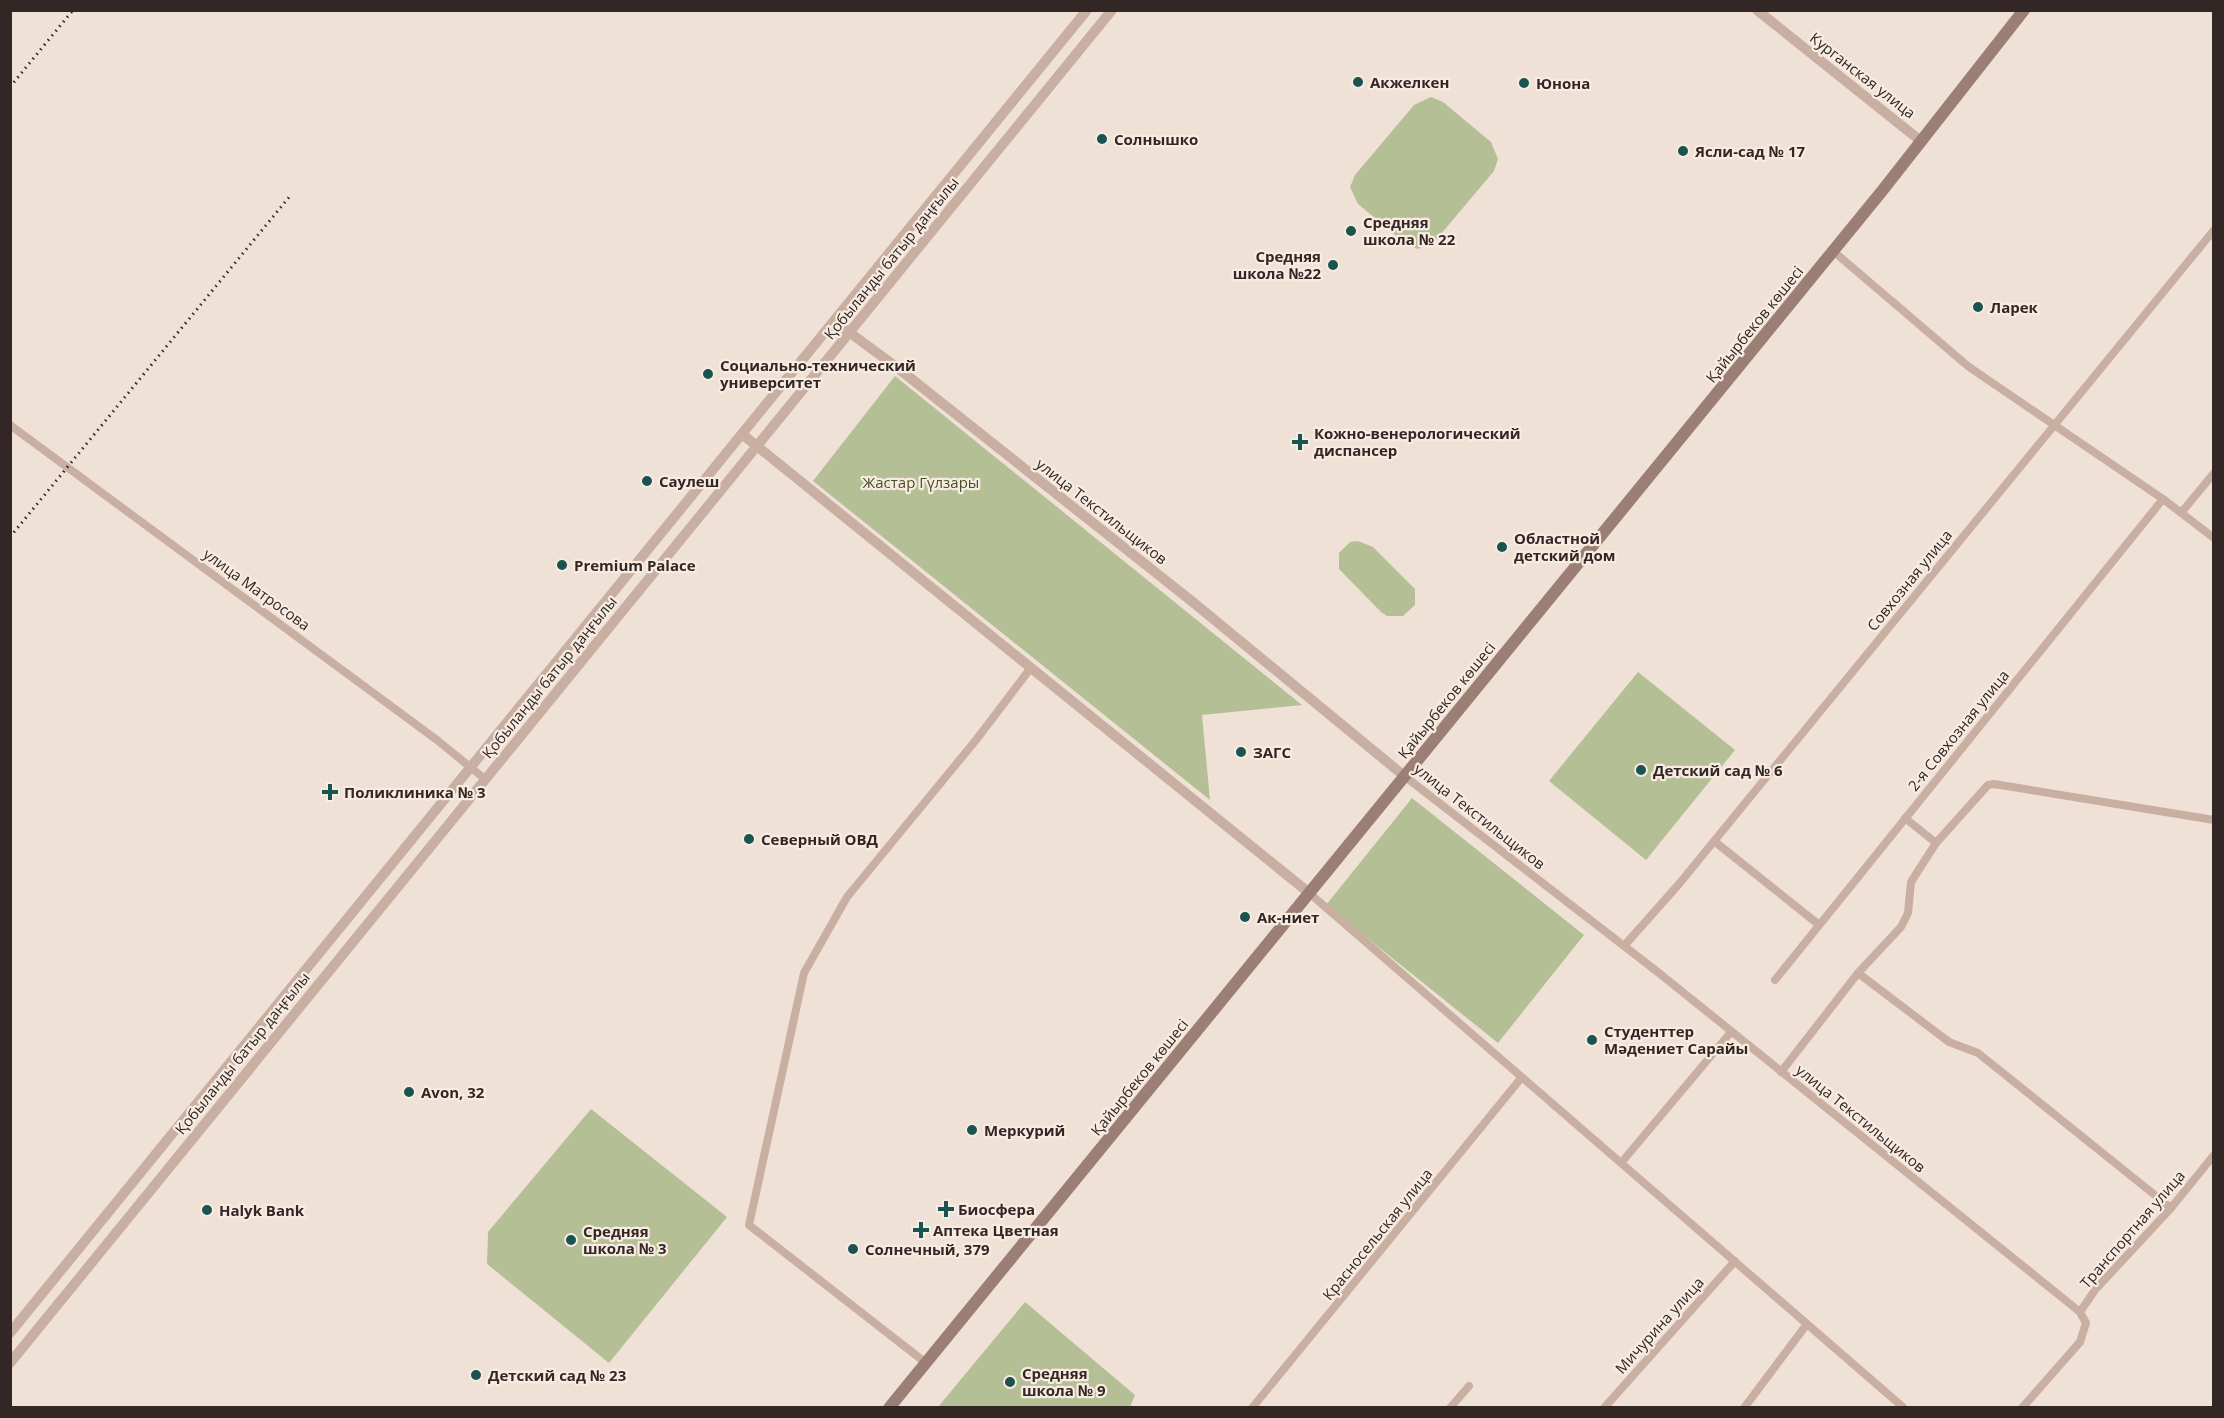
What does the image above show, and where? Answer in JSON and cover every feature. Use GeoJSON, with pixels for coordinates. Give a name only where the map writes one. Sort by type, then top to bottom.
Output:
{"type":"FeatureCollection","features":[{"type":"Feature","properties":{"kind":"main road","name":"Қайырбеков көшесі"},"geometry":{"type":"LineString","coordinates":[[890,1407],[1403,775],[1833,251],[2024,10]]}},
{"type":"Feature","properties":{"kind":"street","name":"Қобыланды батыр даңғылы"},"geometry":{"type":"LineString","coordinates":[[10,1333],[1087,10]]}},
{"type":"Feature","properties":{"kind":"street","name":"Қобыланды батыр даңғылы"},"geometry":{"type":"LineString","coordinates":[[10,1363],[1112,10]]}},
{"type":"Feature","properties":{"kind":"street","name":"Курганская улица"},"geometry":{"type":"LineString","coordinates":[[1757,10],[1922,141]]}},
{"type":"Feature","properties":{"kind":"street","name":"Совхозная улица"},"geometry":{"type":"LineString","coordinates":[[1624,946],[1714,841],[2214,230]]}},
{"type":"Feature","properties":{"kind":"street"},"geometry":{"type":"LineString","coordinates":[[1833,251],[1969,368],[2052,427],[2163,499],[2214,538]]}},
{"type":"Feature","properties":{"kind":"street","name":"улица Текстильщиков"},"geometry":{"type":"LineString","coordinates":[[834,321],[851,332],[1194,603],[1403,775],[1624,946],[2080,1312]]}},
{"type":"Feature","properties":{"kind":"street","name":"улица Матросова"},"geometry":{"type":"LineString","coordinates":[[10,425],[485,779]]}},
{"type":"Feature","properties":{"kind":"street"},"geometry":{"type":"LineString","coordinates":[[742,434],[1308,892],[1905,1407]]}},
{"type":"Feature","properties":{"kind":"street"},"geometry":{"type":"LineString","coordinates":[[2181,513],[2214,473]]}},
{"type":"Feature","properties":{"kind":"street","name":"2-я Совхозная улица"},"geometry":{"type":"LineString","coordinates":[[1775,980],[2163,499]]}},
{"type":"Feature","properties":{"kind":"street"},"geometry":{"type":"LineString","coordinates":[[926,1363],[749,1225],[804,973],[847,897],[1030,669]]}},
{"type":"Feature","properties":{"kind":"street"},"geometry":{"type":"LineString","coordinates":[[1781,1072],[1858,973],[1901,927],[1908,913],[1911,882],[1936,843],[1988,785],[1994,784],[2214,820]]}},
{"type":"Feature","properties":{"kind":"street"},"geometry":{"type":"LineString","coordinates":[[1905,818],[1936,843]]}},
{"type":"Feature","properties":{"kind":"street"},"geometry":{"type":"LineString","coordinates":[[1714,841],[1818,924]]}},
{"type":"Feature","properties":{"kind":"street"},"geometry":{"type":"LineString","coordinates":[[1858,973],[1949,1042],[1978,1053],[2171,1208]]}},
{"type":"Feature","properties":{"kind":"street"},"geometry":{"type":"LineString","coordinates":[[1621,1162],[1731,1032]]}},
{"type":"Feature","properties":{"kind":"street","name":"Красносельская улица"},"geometry":{"type":"LineString","coordinates":[[1252,1407],[1522,1077]]}},
{"type":"Feature","properties":{"kind":"street","name":"Транспортная улица"},"geometry":{"type":"LineString","coordinates":[[2080,1312],[2095,1290],[2171,1208],[2214,1155]]}},
{"type":"Feature","properties":{"kind":"street","name":"Мичурина улица"},"geometry":{"type":"LineString","coordinates":[[1604,1407],[1735,1261]]}},
{"type":"Feature","properties":{"kind":"street"},"geometry":{"type":"LineString","coordinates":[[2022,1407],[2080,1342],[2086,1323],[2080,1312]]}},
{"type":"Feature","properties":{"kind":"street"},"geometry":{"type":"LineString","coordinates":[[1744,1407],[1772,1374],[1807,1324]]}},
{"type":"Feature","properties":{"kind":"street"},"geometry":{"type":"LineString","coordinates":[[1450,1407],[1468,1386]]}},
{"type":"Feature","properties":{"kind":"green space"},"geometry":{"type":"Polygon","coordinates":[[[1431,97],[1443,102],[1491,142],[1498,159],[1494,171],[1435,241],[1418,249],[1406,244],[1358,204],[1350,187],[1355,175],[1414,105],[1431,97]]]}},
{"type":"Feature","properties":{"kind":"green space","name":"Жастар Гүлзары"},"geometry":{"type":"Polygon","coordinates":[[[895,376],[1302,705],[1202,715],[1210,800],[813,481],[895,376]]]}},
{"type":"Feature","properties":{"kind":"green space"},"geometry":{"type":"Polygon","coordinates":[[[1358,541],[1373,547],[1415,589],[1415,605],[1403,616],[1387,616],[1381,612],[1339,569],[1339,553],[1350,542],[1358,541]]]}},
{"type":"Feature","properties":{"kind":"green space"},"geometry":{"type":"Polygon","coordinates":[[[1638,672],[1735,750],[1646,860],[1549,781],[1638,672]]]}},
{"type":"Feature","properties":{"kind":"green space"},"geometry":{"type":"Polygon","coordinates":[[[1412,798],[1584,935],[1498,1043],[1326,905],[1412,798]]]}},
{"type":"Feature","properties":{"kind":"green space"},"geometry":{"type":"Polygon","coordinates":[[[591,1109],[727,1217],[609,1363],[487,1264],[488,1232],[591,1109]]]}},
{"type":"Feature","properties":{"kind":"green space"},"geometry":{"type":"Polygon","coordinates":[[[1025,1302],[1135,1395],[1130,1407],[938,1407],[1025,1302]]]}},
{"type":"Feature","properties":{"kind":"railway"},"geometry":{"type":"LineString","coordinates":[[10,87],[73,10]]}},
{"type":"Feature","properties":{"kind":"railway"},"geometry":{"type":"LineString","coordinates":[[10,537],[290,196]]}},
{"type":"Feature","properties":{"kind":"place","name":"Акжелкен"},"geometry":{"type":"Point","coordinates":[1358,82]}},
{"type":"Feature","properties":{"kind":"place","name":"Юнона"},"geometry":{"type":"Point","coordinates":[1524,83]}},
{"type":"Feature","properties":{"kind":"place","name":"Солнышко"},"geometry":{"type":"Point","coordinates":[1102,139]}},
{"type":"Feature","properties":{"kind":"place","name":"Ясли-сад № 17"},"geometry":{"type":"Point","coordinates":[1683,151]}},
{"type":"Feature","properties":{"kind":"place","name":"Средняя школа № 22"},"geometry":{"type":"Point","coordinates":[1351,231]}},
{"type":"Feature","properties":{"kind":"place","name":"Средняя школа №22"},"geometry":{"type":"Point","coordinates":[1333,265]}},
{"type":"Feature","properties":{"kind":"place","name":"Ларек"},"geometry":{"type":"Point","coordinates":[1978,307]}},
{"type":"Feature","properties":{"kind":"place","name":"Социально-технический университет"},"geometry":{"type":"Point","coordinates":[708,374]}},
{"type":"Feature","properties":{"kind":"place","name":"Кожно-венерологический диспансер"},"geometry":{"type":"Point","coordinates":[1300,442]}},
{"type":"Feature","properties":{"kind":"place","name":"Саулеш"},"geometry":{"type":"Point","coordinates":[647,481]}},
{"type":"Feature","properties":{"kind":"place","name":"Областной детский дом"},"geometry":{"type":"Point","coordinates":[1502,547]}},
{"type":"Feature","properties":{"kind":"place","name":"Premium Palace"},"geometry":{"type":"Point","coordinates":[562,565]}},
{"type":"Feature","properties":{"kind":"place","name":"ЗАГС"},"geometry":{"type":"Point","coordinates":[1241,752]}},
{"type":"Feature","properties":{"kind":"place","name":"Детский сад № 6"},"geometry":{"type":"Point","coordinates":[1641,770]}},
{"type":"Feature","properties":{"kind":"place","name":"Поликлиника № 3"},"geometry":{"type":"Point","coordinates":[330,792]}},
{"type":"Feature","properties":{"kind":"place","name":"Северный ОВД"},"geometry":{"type":"Point","coordinates":[749,839]}},
{"type":"Feature","properties":{"kind":"place","name":"Ак-ниет"},"geometry":{"type":"Point","coordinates":[1245,917]}},
{"type":"Feature","properties":{"kind":"place","name":"Студенттер Мәдениет Сарайы"},"geometry":{"type":"Point","coordinates":[1592,1040]}},
{"type":"Feature","properties":{"kind":"place","name":"Avon, 32"},"geometry":{"type":"Point","coordinates":[409,1092]}},
{"type":"Feature","properties":{"kind":"place","name":"Меркурий"},"geometry":{"type":"Point","coordinates":[972,1130]}},
{"type":"Feature","properties":{"kind":"place","name":"Биосфера"},"geometry":{"type":"Point","coordinates":[946,1209]}},
{"type":"Feature","properties":{"kind":"place","name":"Halyk Bank"},"geometry":{"type":"Point","coordinates":[207,1210]}},
{"type":"Feature","properties":{"kind":"place","name":"Аптека Цветная"},"geometry":{"type":"Point","coordinates":[921,1230]}},
{"type":"Feature","properties":{"kind":"place","name":"Средняя школа № 3"},"geometry":{"type":"Point","coordinates":[571,1240]}},
{"type":"Feature","properties":{"kind":"place","name":"Солнечный, 379"},"geometry":{"type":"Point","coordinates":[853,1249]}},
{"type":"Feature","properties":{"kind":"place","name":"Детский сад № 23"},"geometry":{"type":"Point","coordinates":[476,1375]}},
{"type":"Feature","properties":{"kind":"place","name":"Средняя школа № 9"},"geometry":{"type":"Point","coordinates":[1010,1382]}}]}
